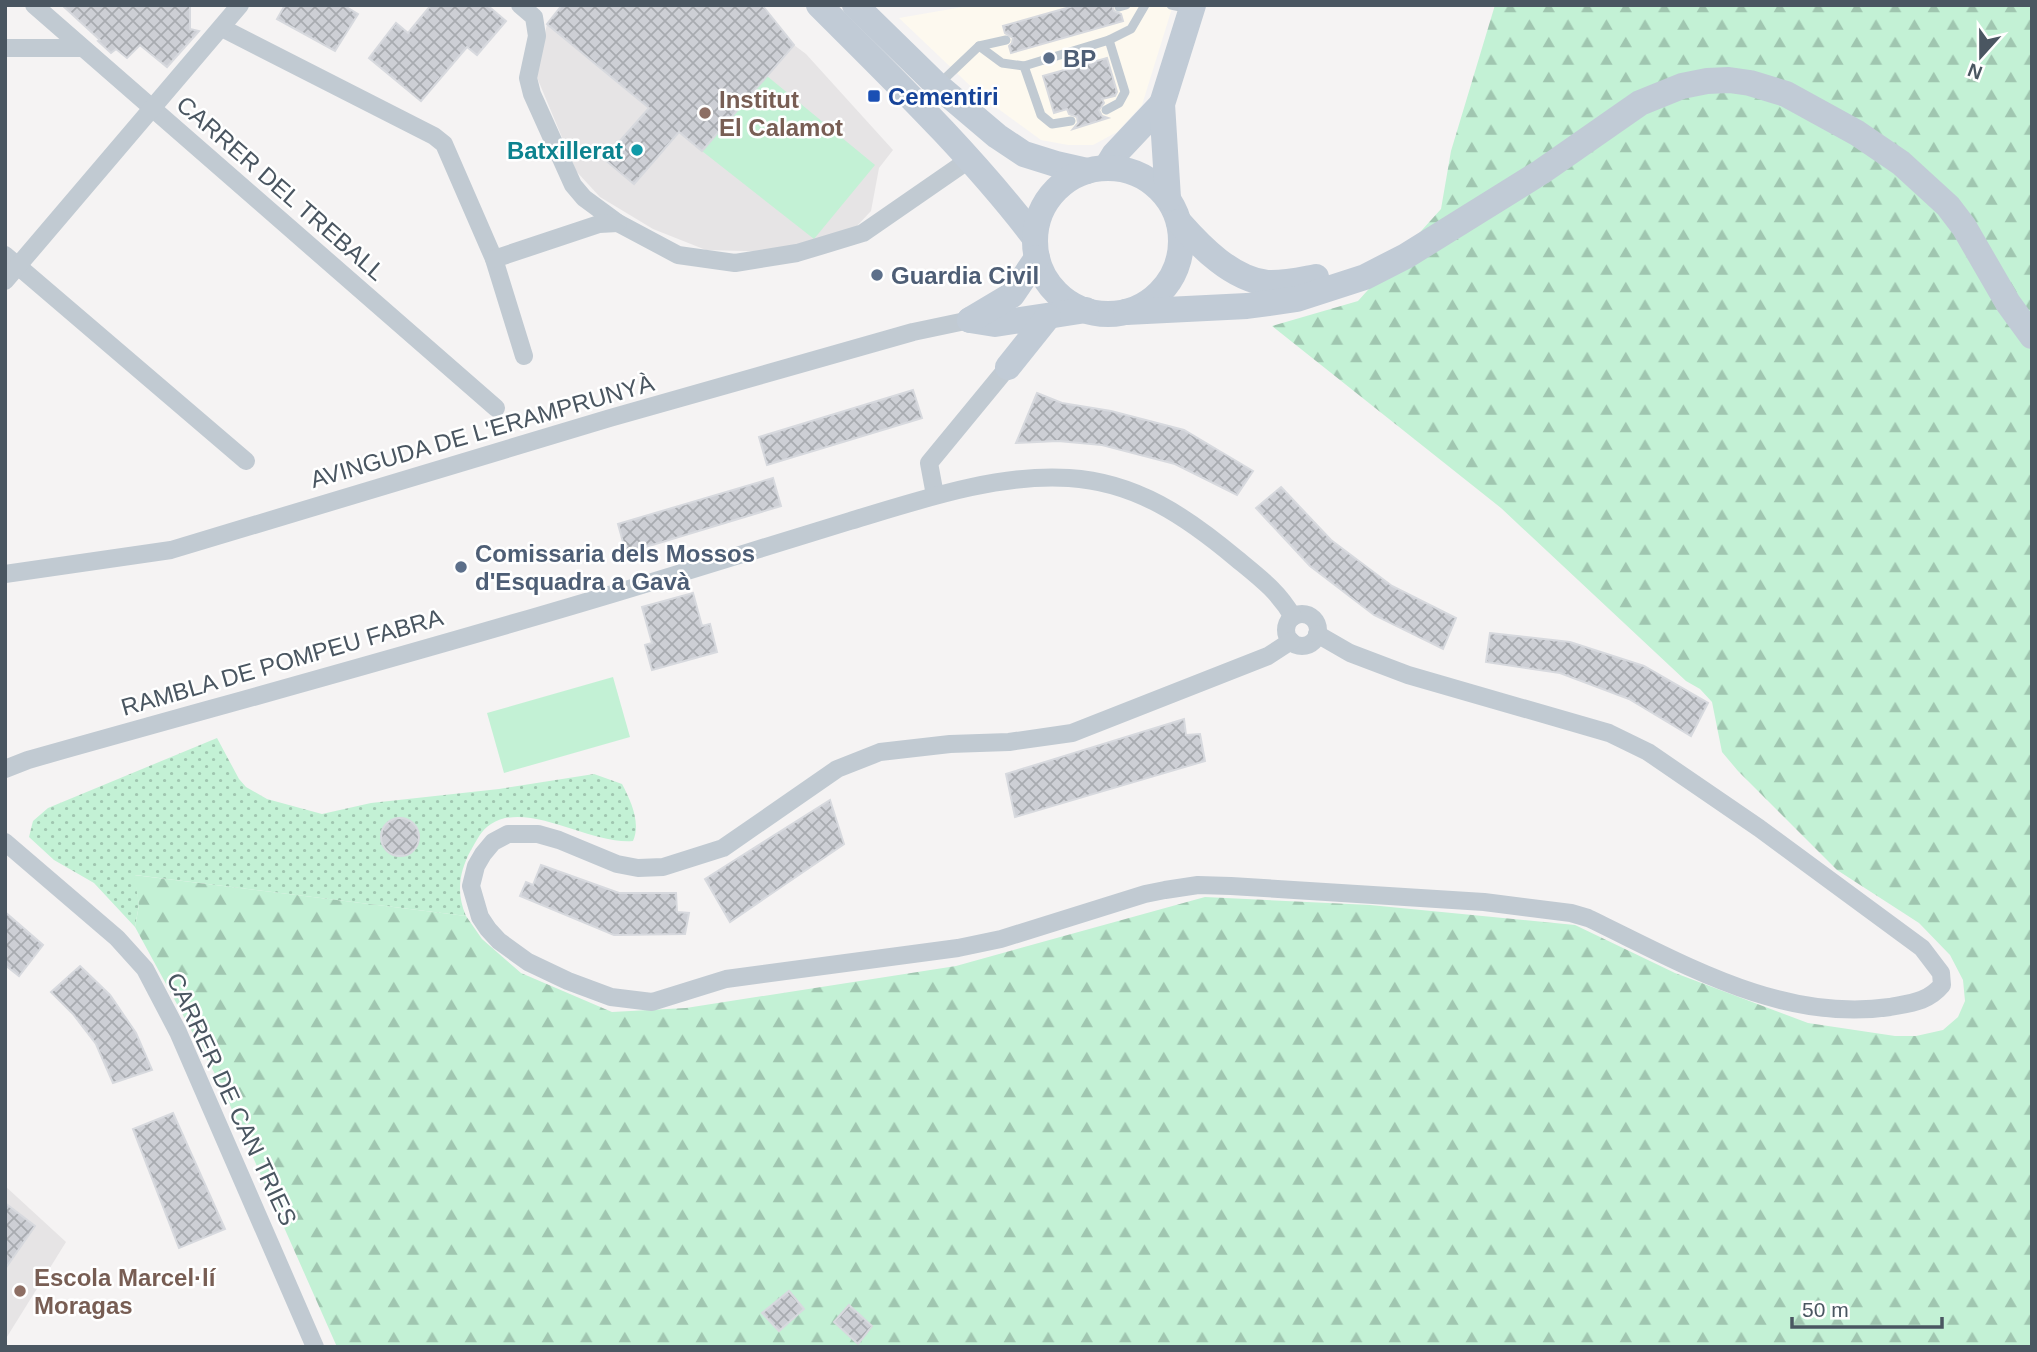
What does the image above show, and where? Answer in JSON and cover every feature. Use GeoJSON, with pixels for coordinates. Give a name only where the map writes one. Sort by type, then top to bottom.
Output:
{"type":"FeatureCollection","features":[{"type":"Feature","properties":{"kind":"main road"},"geometry":{"type":"LineString","coordinates":[[819,5],[970,159],[1016,210],[1036,248],[1041,270],[1055,290],[1074,305],[1086,310],[1110,314],[1260,304],[1297,299],[1365,277],[1406,256],[1529,180],[1640,103],[1682,86],[1730,80],[1786,94],[1857,133],[1901,163],[1956,216],[2008,303],[2032,336]]}},
{"type":"Feature","properties":{"kind":"main road"},"geometry":{"type":"LineString","coordinates":[[855,5],[971,116],[1024,154],[1056,164],[1124,169],[1140,175],[1155,185],[1196,241],[1242,275],[1263,282],[1294,282],[1331,274],[1368,260],[1435,222],[1639,88],[1682,71],[1715,66],[1758,69],[1793,81],[1867,123],[1908,152],[1938,178],[1972,218],[2014,293],[2032,316]]}},
{"type":"Feature","properties":{"kind":"main road"},"geometry":{"type":"LineString","coordinates":[[1126,312],[1150,301],[1169,282],[1180,257],[1182,239],[1173,210],[1162,104],[1185,7]]}},
{"type":"Feature","properties":{"kind":"main road"},"geometry":{"type":"LineString","coordinates":[[983,322],[1012,295],[1036,248],[1041,211],[1051,196],[1071,178],[1097,169],[1114,155],[1162,104]]}},
{"type":"Feature","properties":{"kind":"main road"},"geometry":{"type":"LineString","coordinates":[[983,322],[1048,317],[1086,310]]}},
{"type":"Feature","properties":{"kind":"main road"},"geometry":{"type":"LineString","coordinates":[[1008,367],[1048,317]]}},
{"type":"Feature","properties":{"kind":"main road"},"geometry":{"type":"LineString","coordinates":[[983,322],[1007,344],[1008,367]]}},
{"type":"Feature","properties":{"kind":"street","name":"CARRER DEL TREBALL"},"geometry":{"type":"LineString","coordinates":[[34,5],[496,408]]}},
{"type":"Feature","properties":{"kind":"street"},"geometry":{"type":"LineString","coordinates":[[5,281],[12,261],[152,109],[240,5]]}},
{"type":"Feature","properties":{"kind":"street"},"geometry":{"type":"LineString","coordinates":[[520,5],[534,17],[537,36],[528,78],[532,94],[573,185],[584,198],[618,223],[678,255],[735,263],[797,253],[863,233],[970,159]]}},
{"type":"Feature","properties":{"kind":"street"},"geometry":{"type":"LineString","coordinates":[[222,28],[434,135],[444,144],[494,259],[524,356]]}},
{"type":"Feature","properties":{"kind":"street"},"geometry":{"type":"LineString","coordinates":[[5,48],[82,48]]}},
{"type":"Feature","properties":{"kind":"street"},"geometry":{"type":"LineString","coordinates":[[494,259],[600,224],[618,223]]}},
{"type":"Feature","properties":{"kind":"street"},"geometry":{"type":"LineString","coordinates":[[12,261],[246,461]]}},
{"type":"Feature","properties":{"kind":"street","name":"AVINGUDA DE L'ERAMPRUNYÀ"},"geometry":{"type":"LineString","coordinates":[[5,574],[171,550],[598,421],[913,332],[983,322]]}},
{"type":"Feature","properties":{"kind":"street"},"geometry":{"type":"LineString","coordinates":[[935,495],[929,463],[1008,367]]}},
{"type":"Feature","properties":{"kind":"street","name":"RAMBLA DE POMPEU FABRA"},"geometry":{"type":"LineString","coordinates":[[5,769],[55,752],[614,593],[935,495],[1018,480],[1066,478],[1095,481],[1118,487],[1170,508],[1202,529],[1275,591],[1293,617]]}},
{"type":"Feature","properties":{"kind":"street"},"geometry":{"type":"LineString","coordinates":[[1301,614],[1311,617],[1317,625],[1317,634],[1314,641],[1304,646],[1291,641],[1286,629],[1293,617],[1301,614]]}},
{"type":"Feature","properties":{"kind":"street"},"geometry":{"type":"LineString","coordinates":[[1291,641],[1268,656],[1072,733],[1009,742],[950,744],[880,752],[838,769],[723,848],[663,867],[638,868],[617,864],[538,834],[508,834],[493,842],[476,866],[471,886],[475,905],[499,941],[528,962],[568,982],[611,997],[652,1002],[734,978],[969,946],[1001,939],[1145,894],[1198,886],[1484,902],[1571,913],[1588,918],[1708,975],[1742,988],[1781,1000],[1829,1009],[1878,1009],[1913,1003],[1934,995],[1942,985],[1941,973],[1932,960],[1905,934],[1759,828],[1648,752],[1609,733],[1418,678],[1350,653],[1317,634]]}},
{"type":"Feature","properties":{"kind":"street","name":"CARRER DE CAN TRIES"},"geometry":{"type":"LineString","coordinates":[[5,842],[117,938],[150,978],[178,1032],[316,1347]]}},
{"type":"Feature","properties":{"kind":"lane"},"geometry":{"type":"LineString","coordinates":[[979,46],[1002,62],[1024,66],[1109,40],[1131,29],[1145,5]]}},
{"type":"Feature","properties":{"kind":"lane"},"geometry":{"type":"LineString","coordinates":[[937,86],[979,46],[1006,40]]}},
{"type":"Feature","properties":{"kind":"lane"},"geometry":{"type":"LineString","coordinates":[[1106,110],[1119,103],[1125,92],[1109,40]]}},
{"type":"Feature","properties":{"kind":"lane"},"geometry":{"type":"LineString","coordinates":[[1024,66],[1041,116],[1052,124],[1071,121]]}},
{"type":"Feature","properties":{"kind":"shaded area","name":"Institut El Calamot"},"geometry":{"type":"Polygon","coordinates":[[[562,5],[762,5],[794,45],[806,54],[893,150],[879,168],[871,211],[856,227],[783,252],[706,250],[653,229],[600,197],[576,171],[536,75],[547,24],[562,5]]]}},
{"type":"Feature","properties":{"kind":"shaded area","name":"BP"},"geometry":{"type":"Polygon","coordinates":[[[974,5],[1173,5],[1142,105],[1117,132],[1093,145],[1068,145],[1041,140],[982,97],[899,18],[974,5]]]}},
{"type":"Feature","properties":{"kind":"shaded area","name":"Escola Marcel·lí Moragas"},"geometry":{"type":"Polygon","coordinates":[[[5,1186],[66,1242],[5,1340],[5,1186]]]}},
{"type":"Feature","properties":{"kind":"green space"},"geometry":{"type":"Polygon","coordinates":[[[1495,5],[2032,5],[2032,1347],[337,1347],[221,1085],[135,927],[139,905],[134,875],[466,916],[482,939],[521,973],[612,1012],[686,1008],[956,966],[1205,897],[1370,905],[1575,925],[1675,973],[1808,1023],[1895,1036],[1916,1036],[1943,1030],[1958,1017],[1965,1001],[1963,980],[1950,955],[1919,923],[1837,870],[1738,771],[1722,752],[1712,702],[1700,689],[1686,681],[1501,508],[1272,326],[1358,301],[1441,209],[1451,151],[1495,5]]]}},
{"type":"Feature","properties":{"kind":"green space"},"geometry":{"type":"Polygon","coordinates":[[[767,76],[875,165],[814,239],[702,151],[767,76]]]}},
{"type":"Feature","properties":{"kind":"green space"},"geometry":{"type":"Polygon","coordinates":[[[613,677],[630,737],[504,773],[487,713],[613,677]]]}},
{"type":"Feature","properties":{"kind":"green space"},"geometry":{"type":"Polygon","coordinates":[[[217,738],[246,787],[267,799],[322,814],[371,803],[499,789],[594,774],[622,784],[634,812],[635,834],[633,841],[616,840],[523,817],[506,818],[491,824],[477,839],[462,874],[460,891],[466,916],[135,875],[139,905],[135,927],[94,883],[54,860],[29,837],[33,821],[48,808],[217,738]]]}},
{"type":"Feature","properties":{"kind":"building"},"geometry":{"type":"Polygon","coordinates":[[[62,5],[190,5],[190,29],[199,31],[167,67],[140,45],[127,58],[116,49],[111,53],[62,5]]]}},
{"type":"Feature","properties":{"kind":"building"},"geometry":{"type":"Polygon","coordinates":[[[285,5],[343,5],[358,14],[335,51],[277,19],[285,5]]]}},
{"type":"Feature","properties":{"kind":"building"},"geometry":{"type":"Polygon","coordinates":[[[431,5],[487,5],[506,21],[477,55],[467,47],[421,101],[369,58],[396,23],[408,33],[431,5]]]}},
{"type":"Feature","properties":{"kind":"building"},"geometry":{"type":"Polygon","coordinates":[[[562,5],[762,5],[794,45],[702,151],[679,132],[634,184],[604,159],[649,108],[547,24],[562,5]]]}},
{"type":"Feature","properties":{"kind":"building"},"geometry":{"type":"Polygon","coordinates":[[[1077,5],[1112,5],[1114,11],[1121,14],[1123,21],[1011,53],[1009,46],[1013,38],[1005,33],[1003,26],[1077,5]]]}},
{"type":"Feature","properties":{"kind":"building"},"geometry":{"type":"Polygon","coordinates":[[[1107,58],[1117,92],[1115,96],[1102,99],[1104,103],[1099,110],[1102,116],[1108,118],[1073,129],[1078,123],[1077,117],[1069,114],[1067,109],[1054,113],[1043,76],[1107,58]]]}},
{"type":"Feature","properties":{"kind":"building"},"geometry":{"type":"Polygon","coordinates":[[[913,390],[922,418],[767,465],[759,437],[913,390]]]}},
{"type":"Feature","properties":{"kind":"building"},"geometry":{"type":"Polygon","coordinates":[[[1037,393],[1062,403],[1111,411],[1184,430],[1253,471],[1237,495],[1175,464],[1102,445],[1058,441],[1016,443],[1037,393]]]}},
{"type":"Feature","properties":{"kind":"building"},"geometry":{"type":"Polygon","coordinates":[[[773,478],[781,506],[626,553],[618,524],[773,478]]]}},
{"type":"Feature","properties":{"kind":"building"},"geometry":{"type":"Polygon","coordinates":[[[1281,487],[1331,540],[1392,586],[1456,618],[1443,649],[1374,615],[1310,566],[1256,508],[1281,487]]]}},
{"type":"Feature","properties":{"kind":"building"},"geometry":{"type":"Polygon","coordinates":[[[693,593],[702,626],[710,624],[717,652],[652,670],[645,645],[652,643],[642,607],[693,593]]]}},
{"type":"Feature","properties":{"kind":"building"},"geometry":{"type":"Polygon","coordinates":[[[1490,633],[1570,642],[1644,666],[1708,703],[1691,736],[1629,699],[1560,673],[1486,662],[1490,633]]]}},
{"type":"Feature","properties":{"kind":"building"},"geometry":{"type":"Polygon","coordinates":[[[1184,719],[1186,735],[1200,734],[1205,761],[1015,817],[1006,774],[1184,719]]]}},
{"type":"Feature","properties":{"kind":"building"},"geometry":{"type":"Polygon","coordinates":[[[830,800],[844,844],[730,922],[705,879],[830,800]]]}},
{"type":"Feature","properties":{"kind":"building"},"geometry":{"type":"Polygon","coordinates":[[[400,818],[413,824],[419,837],[413,850],[400,856],[387,850],[381,837],[387,824],[400,818]]]}},
{"type":"Feature","properties":{"kind":"building"},"geometry":{"type":"Polygon","coordinates":[[[541,865],[619,893],[676,893],[677,912],[689,913],[685,934],[614,935],[520,896],[526,882],[533,885],[541,865]]]}},
{"type":"Feature","properties":{"kind":"building"},"geometry":{"type":"Polygon","coordinates":[[[5,912],[43,945],[19,976],[5,965],[5,912]]]}},
{"type":"Feature","properties":{"kind":"building"},"geometry":{"type":"Polygon","coordinates":[[[80,966],[110,995],[136,1033],[152,1070],[113,1083],[96,1044],[73,1014],[51,992],[80,966]]]}},
{"type":"Feature","properties":{"kind":"building"},"geometry":{"type":"Polygon","coordinates":[[[173,1113],[225,1229],[179,1248],[133,1129],[173,1113]]]}},
{"type":"Feature","properties":{"kind":"building"},"geometry":{"type":"Polygon","coordinates":[[[5,1203],[35,1226],[5,1269],[5,1203]]]}},
{"type":"Feature","properties":{"kind":"building"},"geometry":{"type":"Polygon","coordinates":[[[789,1291],[804,1309],[779,1331],[762,1313],[789,1291]]]}},
{"type":"Feature","properties":{"kind":"building"},"geometry":{"type":"Polygon","coordinates":[[[849,1305],[872,1326],[858,1344],[834,1322],[849,1305]]]}},
{"type":"Feature","properties":{"kind":"place","name":"BP"},"geometry":{"type":"Point","coordinates":[1049,58]}},
{"type":"Feature","properties":{"kind":"place","name":"Cementiri"},"geometry":{"type":"Point","coordinates":[874,96]}},
{"type":"Feature","properties":{"kind":"place","name":"Institut El Calamot"},"geometry":{"type":"Point","coordinates":[705,113]}},
{"type":"Feature","properties":{"kind":"place","name":"Batxillerat"},"geometry":{"type":"Point","coordinates":[637,150]}},
{"type":"Feature","properties":{"kind":"place","name":"Guardia Civil"},"geometry":{"type":"Point","coordinates":[877,275]}},
{"type":"Feature","properties":{"kind":"place","name":"Comissaria dels Mossos d'Esquadra a Gavà"},"geometry":{"type":"Point","coordinates":[461,567]}},
{"type":"Feature","properties":{"kind":"place","name":"Escola Marcel·lí Moragas"},"geometry":{"type":"Point","coordinates":[20,1291]}}]}
